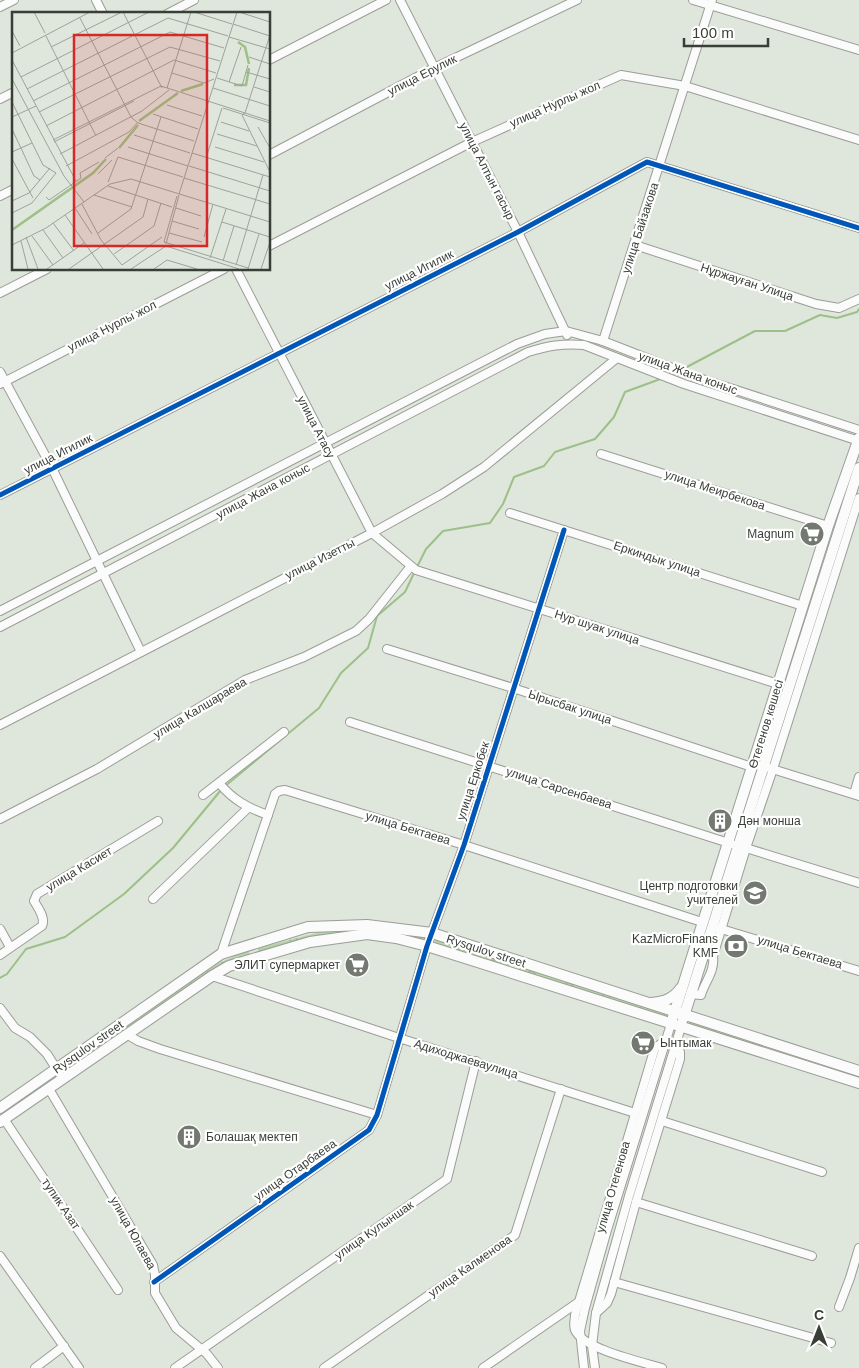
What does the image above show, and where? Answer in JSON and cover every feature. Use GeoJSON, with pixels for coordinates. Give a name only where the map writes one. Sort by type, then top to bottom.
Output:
{"type":"FeatureCollection","features":[{"type":"Feature","properties":{"kind":"main road","name":"Өтегенов көшесі"},"geometry":{"type":"LineString","coordinates":[[679,1013],[690,994],[728,842],[828,526],[859,437]]}},
{"type":"Feature","properties":{"kind":"main road","name":"Өтегенов көшесі"},"geometry":{"type":"LineString","coordinates":[[679,1013],[683,985],[707,925],[743,847],[769,768],[768,755],[859,468]]}},
{"type":"Feature","properties":{"kind":"main road","name":"Rysqulov street"},"geometry":{"type":"LineString","coordinates":[[0,1108],[221,954],[308,927],[367,925],[432,934],[856,1070]]}},
{"type":"Feature","properties":{"kind":"main road","name":"Rysqulov street"},"geometry":{"type":"LineString","coordinates":[[2,1120],[229,966],[310,942],[367,934],[396,938],[427,946],[855,1082]]}},
{"type":"Feature","properties":{"kind":"main road"},"geometry":{"type":"LineString","coordinates":[[251,945],[255,958]]}},
{"type":"Feature","properties":{"kind":"main road"},"geometry":{"type":"LineString","coordinates":[[511,973],[515,960]]}},
{"type":"Feature","properties":{"kind":"main road"},"geometry":{"type":"LineString","coordinates":[[647,1003],[668,1000],[676,995],[683,985]]}},
{"type":"Feature","properties":{"kind":"main road"},"geometry":{"type":"LineString","coordinates":[[676,1026],[679,1013]]}},
{"type":"Feature","properties":{"kind":"main road"},"geometry":{"type":"LineString","coordinates":[[807,1067],[810,1056]]}},
{"type":"Feature","properties":{"kind":"main road"},"geometry":{"type":"LineString","coordinates":[[855,1082],[856,1070]]}},
{"type":"Feature","properties":{"kind":"street"},"geometry":{"type":"LineString","coordinates":[[0,7],[14,0]]}},
{"type":"Feature","properties":{"kind":"street"},"geometry":{"type":"LineString","coordinates":[[96,0],[102,12]]}},
{"type":"Feature","properties":{"kind":"street"},"geometry":{"type":"LineString","coordinates":[[171,12],[194,0]]}},
{"type":"Feature","properties":{"kind":"street"},"geometry":{"type":"LineString","coordinates":[[270,59],[386,0]]}},
{"type":"Feature","properties":{"kind":"street","name":"улица Алтын гасыр"},"geometry":{"type":"LineString","coordinates":[[400,0],[518,232],[570,344]]}},
{"type":"Feature","properties":{"kind":"street","name":"улица Ерулик"},"geometry":{"type":"LineString","coordinates":[[270,154],[434,68],[578,0]]}},
{"type":"Feature","properties":{"kind":"street"},"geometry":{"type":"LineString","coordinates":[[694,0],[711,2],[859,50]]}},
{"type":"Feature","properties":{"kind":"street","name":"улица Байзакова"},"geometry":{"type":"LineString","coordinates":[[603,342],[711,2]]}},
{"type":"Feature","properties":{"kind":"street","name":"улица Нурлы жол"},"geometry":{"type":"LineString","coordinates":[[270,245],[472,142],[621,74],[685,86],[859,140]]}},
{"type":"Feature","properties":{"kind":"street"},"geometry":{"type":"LineString","coordinates":[[0,99],[12,93]]}},
{"type":"Feature","properties":{"kind":"street","name":"улица Игилик"},"geometry":{"type":"LineString","coordinates":[[0,494],[518,232],[647,162],[859,228]]}},
{"type":"Feature","properties":{"kind":"street"},"geometry":{"type":"LineString","coordinates":[[0,196],[12,190]]}},
{"type":"Feature","properties":{"kind":"street","name":"Нұржауған Улица"},"geometry":{"type":"LineString","coordinates":[[634,245],[816,304],[839,308],[859,298]]}},
{"type":"Feature","properties":{"kind":"street"},"geometry":{"type":"LineString","coordinates":[[0,293],[45,270]]}},
{"type":"Feature","properties":{"kind":"street","name":"улица Нурлы жол"},"geometry":{"type":"LineString","coordinates":[[2,383],[222,270]]}},
{"type":"Feature","properties":{"kind":"street","name":"улица Атасу"},"geometry":{"type":"LineString","coordinates":[[236,270],[372,533],[414,568]]}},
{"type":"Feature","properties":{"kind":"street","name":"улица Жана коныс"},"geometry":{"type":"LineString","coordinates":[[0,611],[324,442],[517,344],[545,334],[566,332],[603,342],[859,437]]}},
{"type":"Feature","properties":{"kind":"street"},"geometry":{"type":"LineString","coordinates":[[517,344],[526,353]]}},
{"type":"Feature","properties":{"kind":"street","name":"улица Жана коныс"},"geometry":{"type":"LineString","coordinates":[[0,627],[526,353],[550,345],[584,345],[684,384],[859,437]]}},
{"type":"Feature","properties":{"kind":"street","name":"улица Изетты"},"geometry":{"type":"LineString","coordinates":[[0,725],[372,533],[442,494],[484,467],[617,358]]}},
{"type":"Feature","properties":{"kind":"street"},"geometry":{"type":"LineString","coordinates":[[0,372],[2,383],[52,468],[141,652]]}},
{"type":"Feature","properties":{"kind":"street","name":"улица Меирбекова"},"geometry":{"type":"LineString","coordinates":[[601,454],[828,526]]}},
{"type":"Feature","properties":{"kind":"street"},"geometry":{"type":"LineString","coordinates":[[859,498],[769,768],[856,795],[859,777]]}},
{"type":"Feature","properties":{"kind":"street","name":"Еркиндык улица"},"geometry":{"type":"LineString","coordinates":[[510,513],[804,606]]}},
{"type":"Feature","properties":{"kind":"street","name":"улица Еркобек"},"geometry":{"type":"LineString","coordinates":[[399,1038],[427,946],[464,845],[564,530]]}},
{"type":"Feature","properties":{"kind":"street","name":"Нур шуак улица"},"geometry":{"type":"LineString","coordinates":[[414,568],[778,684]]}},
{"type":"Feature","properties":{"kind":"street","name":"улица Калшараева"},"geometry":{"type":"LineString","coordinates":[[0,820],[97,769],[245,680],[304,657],[356,631],[414,568]]}},
{"type":"Feature","properties":{"kind":"street","name":"Ырысбак улица"},"geometry":{"type":"LineString","coordinates":[[387,649],[513,688],[752,767]]}},
{"type":"Feature","properties":{"kind":"street","name":"улица Сарсенбаева"},"geometry":{"type":"LineString","coordinates":[[350,722],[859,883]]}},
{"type":"Feature","properties":{"kind":"street"},"geometry":{"type":"LineString","coordinates":[[203,795],[284,732]]}},
{"type":"Feature","properties":{"kind":"street"},"geometry":{"type":"LineString","coordinates":[[757,752],[768,755]]}},
{"type":"Feature","properties":{"kind":"street"},"geometry":{"type":"LineString","coordinates":[[219,782],[230,796],[248,808],[268,815]]}},
{"type":"Feature","properties":{"kind":"street","name":"улица Бектаева"},"geometry":{"type":"LineString","coordinates":[[221,954],[275,794],[285,790],[464,845],[707,925],[859,971]]}},
{"type":"Feature","properties":{"kind":"street"},"geometry":{"type":"LineString","coordinates":[[153,899],[248,808]]}},
{"type":"Feature","properties":{"kind":"street","name":"улица Касиет"},"geometry":{"type":"LineString","coordinates":[[10,946],[42,926],[44,922],[34,901],[37,894],[158,821]]}},
{"type":"Feature","properties":{"kind":"street"},"geometry":{"type":"LineString","coordinates":[[690,994],[701,996],[703,988],[709,980],[714,964],[713,956],[743,847]]}},
{"type":"Feature","properties":{"kind":"street"},"geometry":{"type":"LineString","coordinates":[[0,929],[10,946],[0,954]]}},
{"type":"Feature","properties":{"kind":"street","name":"Адиходжаеваулица"},"geometry":{"type":"LineString","coordinates":[[212,976],[635,1113]]}},
{"type":"Feature","properties":{"kind":"street"},"geometry":{"type":"LineString","coordinates":[[0,1008],[16,1028],[30,1036],[47,1054],[63,1079]]}},
{"type":"Feature","properties":{"kind":"street","name":"улица Отегенова"},"geometry":{"type":"LineString","coordinates":[[584,1368],[580,1331],[585,1308],[607,1230],[666,1040],[676,1026]]}},
{"type":"Feature","properties":{"kind":"street","name":"улица Отегенова"},"geometry":{"type":"LineString","coordinates":[[594,1368],[592,1346],[596,1313],[675,1046],[676,1026]]}},
{"type":"Feature","properties":{"kind":"street"},"geometry":{"type":"LineString","coordinates":[[128,1035],[160,1049],[377,1115]]}},
{"type":"Feature","properties":{"kind":"street","name":"улица Отарбаева"},"geometry":{"type":"LineString","coordinates":[[154,1282],[369,1130],[377,1115],[399,1038]]}},
{"type":"Feature","properties":{"kind":"street","name":"улица Отегенова"},"geometry":{"type":"LineString","coordinates":[[581,1338],[575,1331],[574,1326],[580,1301],[655,1048],[666,1040]]}},
{"type":"Feature","properties":{"kind":"street","name":"улица Отегенова"},"geometry":{"type":"LineString","coordinates":[[596,1313],[607,1304],[636,1202],[662,1121],[680,1059],[680,1052],[675,1046]]}},
{"type":"Feature","properties":{"kind":"street","name":"улица Кулыншак"},"geometry":{"type":"LineString","coordinates":[[175,1368],[447,1178],[476,1061]]}},
{"type":"Feature","properties":{"kind":"street","name":"улица Юлаева"},"geometry":{"type":"LineString","coordinates":[[49,1089],[153,1265],[155,1293],[176,1328],[207,1354],[218,1368]]}},
{"type":"Feature","properties":{"kind":"street","name":"улица Калменова"},"geometry":{"type":"LineString","coordinates":[[324,1368],[515,1235],[561,1089]]}},
{"type":"Feature","properties":{"kind":"street","name":"тупик Азат"},"geometry":{"type":"LineString","coordinates":[[2,1120],[118,1290]]}},
{"type":"Feature","properties":{"kind":"street"},"geometry":{"type":"LineString","coordinates":[[662,1121],[822,1172]]}},
{"type":"Feature","properties":{"kind":"street"},"geometry":{"type":"LineString","coordinates":[[636,1202],[812,1256]]}},
{"type":"Feature","properties":{"kind":"street"},"geometry":{"type":"LineString","coordinates":[[839,1307],[859,1248]]}},
{"type":"Feature","properties":{"kind":"street"},"geometry":{"type":"LineString","coordinates":[[0,1256],[79,1368]]}},
{"type":"Feature","properties":{"kind":"street"},"geometry":{"type":"LineString","coordinates":[[614,1282],[831,1344]]}},
{"type":"Feature","properties":{"kind":"street"},"geometry":{"type":"LineString","coordinates":[[483,1368],[580,1301]]}},
{"type":"Feature","properties":{"kind":"street"},"geometry":{"type":"LineString","coordinates":[[581,1338],[592,1346],[662,1368]]}},
{"type":"Feature","properties":{"kind":"street"},"geometry":{"type":"LineString","coordinates":[[35,1368],[64,1346]]}},
{"type":"Feature","properties":{"kind":"green space"},"geometry":{"type":"Polygon","coordinates":[[[367,928],[425,936],[425,941],[326,935],[259,951],[258,948],[324,931],[367,928]]]}},
{"type":"Feature","properties":{"kind":"green space"},"geometry":{"type":"Polygon","coordinates":[[[436,939],[511,963],[509,968],[434,943],[436,939]]]}},
{"type":"Feature","properties":{"kind":"green space"},"geometry":{"type":"Polygon","coordinates":[[[248,950],[250,955],[66,1072],[63,1069],[219,963],[248,950]]]}},
{"type":"Feature","properties":{"kind":"green space"},"geometry":{"type":"Polygon","coordinates":[[[520,965],[669,1013],[667,1018],[519,970],[520,965]]]}},
{"type":"Feature","properties":{"kind":"green space"},"geometry":{"type":"Polygon","coordinates":[[[690,1020],[807,1057],[805,1062],[688,1024],[690,1020]]]}},
{"type":"Feature","properties":{"kind":"waterway"},"geometry":{"type":"LineString","coordinates":[[683,369],[755,331],[785,331],[820,315],[837,318],[857,312],[859,309]]}},
{"type":"Feature","properties":{"kind":"waterway"},"geometry":{"type":"LineString","coordinates":[[417,567],[426,549],[443,531],[490,523],[503,504],[514,477],[544,466],[555,452],[595,439],[614,417],[625,392],[663,378]]}},
{"type":"Feature","properties":{"kind":"waterway"},"geometry":{"type":"LineString","coordinates":[[224,787],[319,708],[341,673],[368,648],[377,616],[405,592],[415,571]]}},
{"type":"Feature","properties":{"kind":"waterway"},"geometry":{"type":"LineString","coordinates":[[0,978],[7,974],[26,949],[65,937],[124,894],[173,848],[221,790]]}},
{"type":"Feature","properties":{"kind":"cycle path"},"geometry":{"type":"LineString","coordinates":[[0,495],[518,232],[647,162],[859,228]]}},
{"type":"Feature","properties":{"kind":"cycle path"},"geometry":{"type":"LineString","coordinates":[[154,1282],[369,1130],[377,1115],[427,946],[464,845],[564,530]]}},
{"type":"Feature","properties":{"kind":"place","name":"Magnum"},"geometry":{"type":"Point","coordinates":[812,534]}},
{"type":"Feature","properties":{"kind":"place","name":"Дән монша"},"geometry":{"type":"Point","coordinates":[720,821]}},
{"type":"Feature","properties":{"kind":"place","name":"Центр подготовки учителей"},"geometry":{"type":"Point","coordinates":[755,893]}},
{"type":"Feature","properties":{"kind":"place","name":"KazMicroFinans KMF"},"geometry":{"type":"Point","coordinates":[736,946]}},
{"type":"Feature","properties":{"kind":"place","name":"ЭЛИТ супермаркет"},"geometry":{"type":"Point","coordinates":[357,965]}},
{"type":"Feature","properties":{"kind":"place","name":"Ынтымак"},"geometry":{"type":"Point","coordinates":[643,1043]}},
{"type":"Feature","properties":{"kind":"place","name":"Болашақ мектеп"},"geometry":{"type":"Point","coordinates":[189,1137]}}]}
